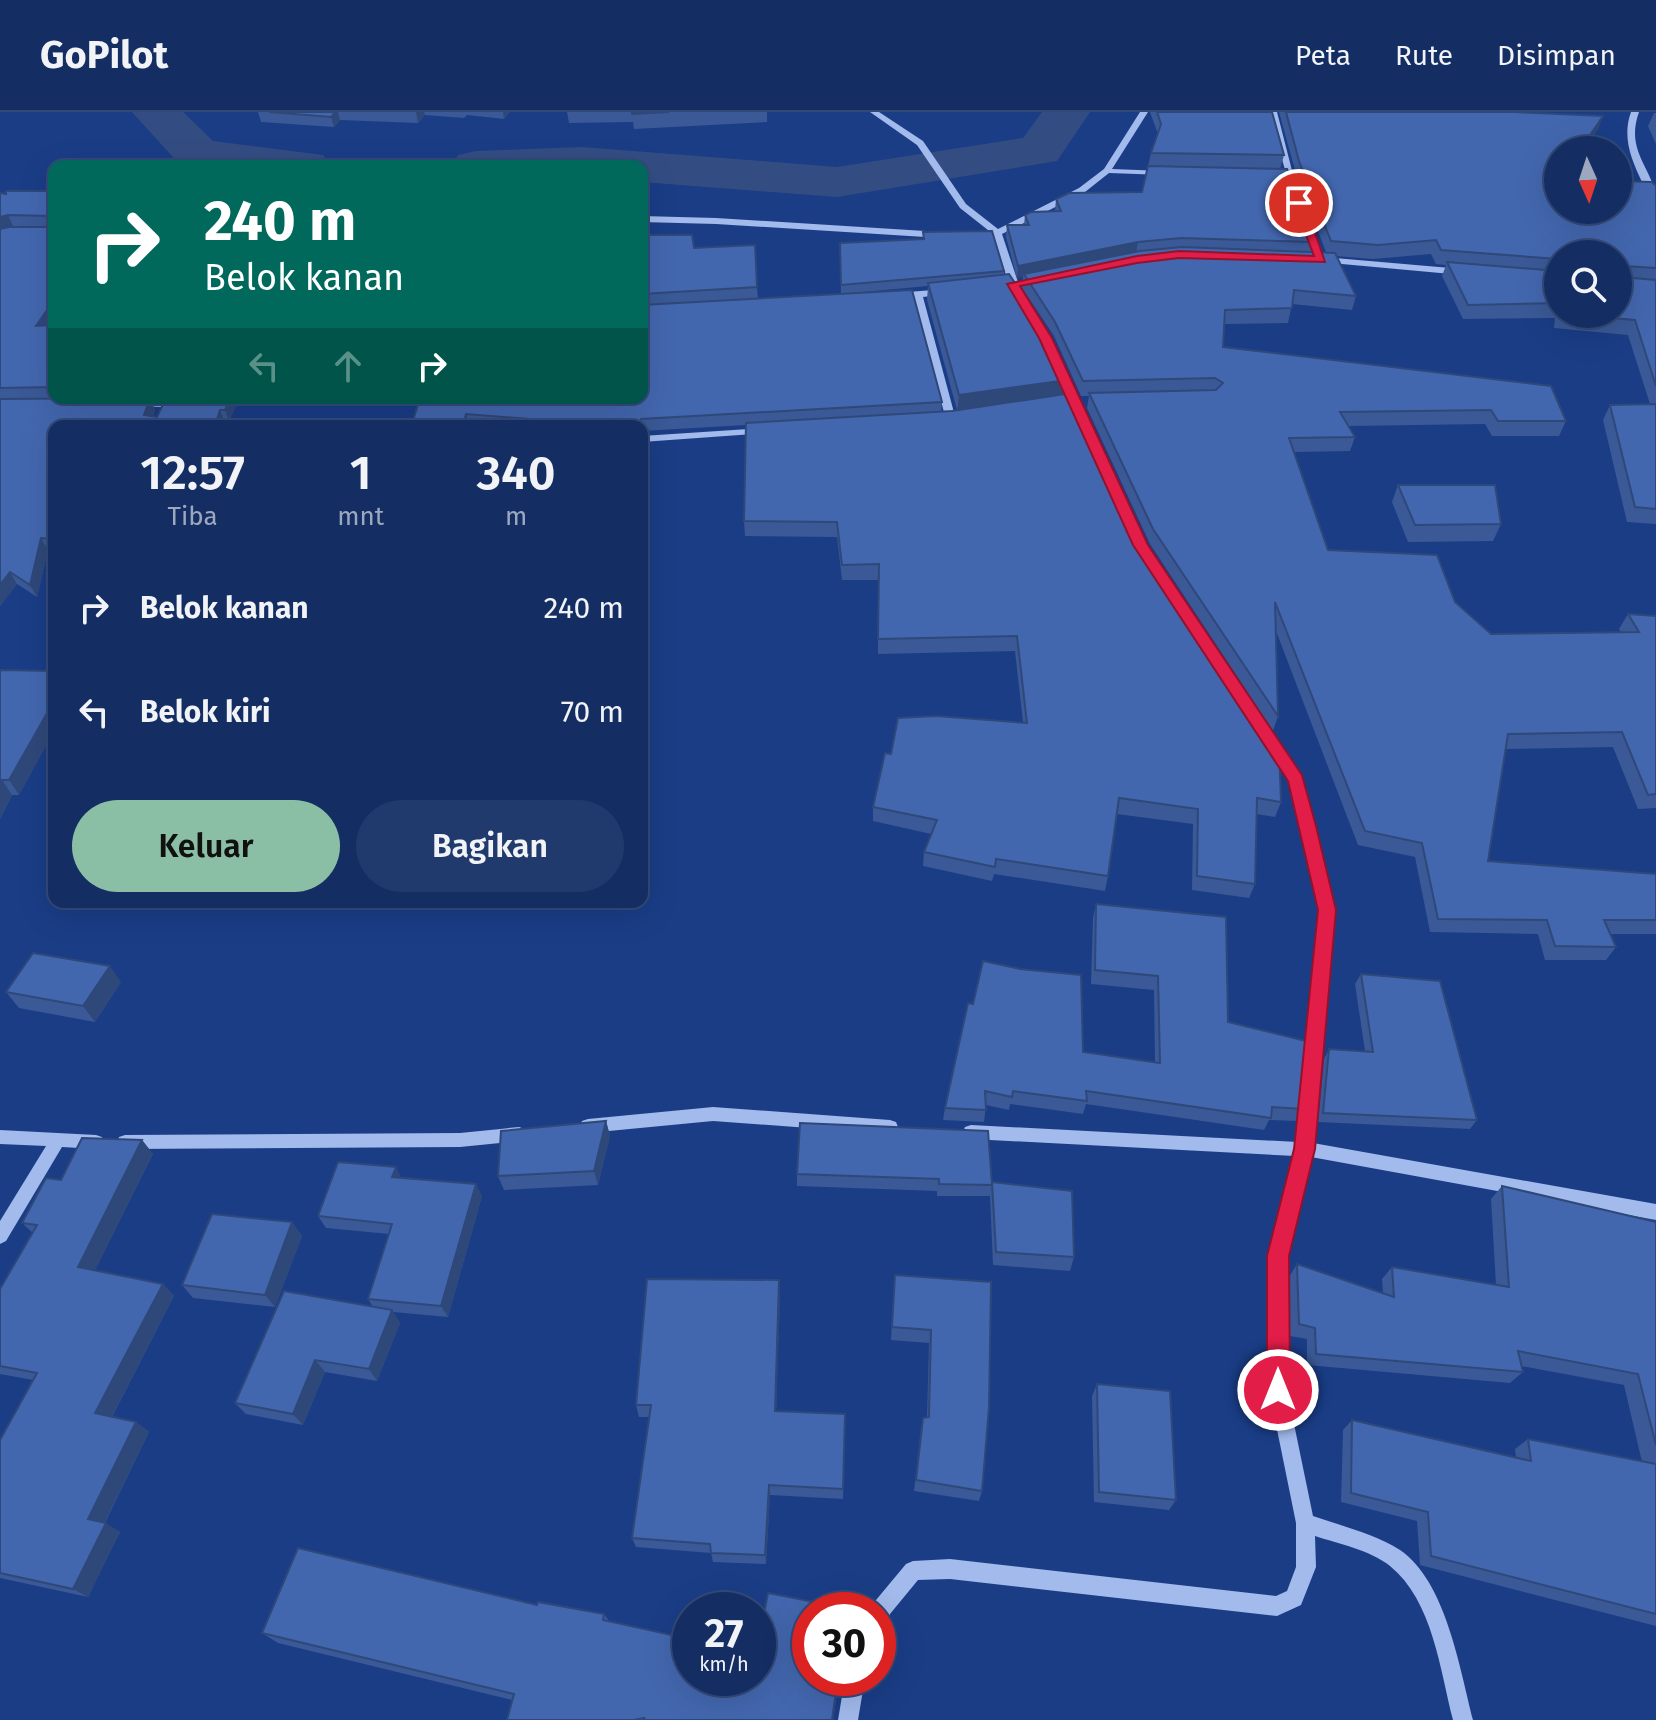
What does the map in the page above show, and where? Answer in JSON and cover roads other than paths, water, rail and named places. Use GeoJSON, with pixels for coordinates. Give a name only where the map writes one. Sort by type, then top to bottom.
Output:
{"type":"FeatureCollection","features":[{"type":"Feature","properties":{"kind":"street"},"geometry":{"type":"LineString","coordinates":[[874,112],[920,143],[963,206],[989,233],[1014,287]]}},
{"type":"Feature","properties":{"kind":"street"},"geometry":{"type":"LineString","coordinates":[[989,233],[1082,190],[1107,171],[1144,112]]}},
{"type":"Feature","properties":{"kind":"street"},"geometry":{"type":"LineString","coordinates":[[1273,112],[1299,203]]}},
{"type":"Feature","properties":{"kind":"street"},"geometry":{"type":"LineString","coordinates":[[1635,112],[1630,121],[1629,139],[1656,201]]}},
{"type":"Feature","properties":{"kind":"street"},"geometry":{"type":"LineString","coordinates":[[1107,171],[1169,173]]}},
{"type":"Feature","properties":{"kind":"street"},"geometry":{"type":"LineString","coordinates":[[1275,175],[1289,175]]}},
{"type":"Feature","properties":{"kind":"street"},"geometry":{"type":"LineString","coordinates":[[648,219],[950,235]]}},
{"type":"Feature","properties":{"kind":"street"},"geometry":{"type":"LineString","coordinates":[[1315,246],[1321,260]]}},
{"type":"Feature","properties":{"kind":"street"},"geometry":{"type":"LineString","coordinates":[[1306,259],[1476,273]]}},
{"type":"Feature","properties":{"kind":"street"},"geometry":{"type":"LineString","coordinates":[[888,297],[950,291]]}},
{"type":"Feature","properties":{"kind":"street"},"geometry":{"type":"LineString","coordinates":[[918,295],[951,420]]}},
{"type":"Feature","properties":{"kind":"street"},"geometry":{"type":"LineString","coordinates":[[162,415],[167,404]]}},
{"type":"Feature","properties":{"kind":"street"},"geometry":{"type":"LineString","coordinates":[[936,421],[967,417]]}},
{"type":"Feature","properties":{"kind":"street"},"geometry":{"type":"LineString","coordinates":[[648,439],[782,430]]}},
{"type":"Feature","properties":{"kind":"street"},"geometry":{"type":"LineString","coordinates":[[896,1592],[913,1571],[950,1569],[1277,1606],[1294,1598],[1302,1584],[1306,1567],[1305,1523],[1278,1390],[1278,1256],[1305,1149],[1327,910],[1296,780],[1258,722]]}},
{"type":"Feature","properties":{"kind":"street"},"geometry":{"type":"LineString","coordinates":[[571,1128],[713,1114],[915,1129]]}},
{"type":"Feature","properties":{"kind":"street"},"geometry":{"type":"LineString","coordinates":[[0,1137],[57,1142],[460,1140],[539,1131]]}},
{"type":"Feature","properties":{"kind":"street"},"geometry":{"type":"LineString","coordinates":[[961,1131],[1305,1149],[1656,1212]]}},
{"type":"Feature","properties":{"kind":"street"},"geometry":{"type":"LineString","coordinates":[[0,1236],[57,1142]]}},
{"type":"Feature","properties":{"kind":"street"},"geometry":{"type":"LineString","coordinates":[[1305,1523],[1397,1558],[1418,1582],[1432,1611],[1463,1720]]}},
{"type":"Feature","properties":{"kind":"street"},"geometry":{"type":"LineString","coordinates":[[848,1720],[852,1696]]}},
{"type":"Feature","properties":{"kind":"waterway"},"geometry":{"type":"LineString","coordinates":[[156,112],[198,154],[252,160]]}},
{"type":"Feature","properties":{"kind":"waterway"},"geometry":{"type":"LineString","coordinates":[[648,167],[837,182],[1039,150],[1066,112]]}}]}
